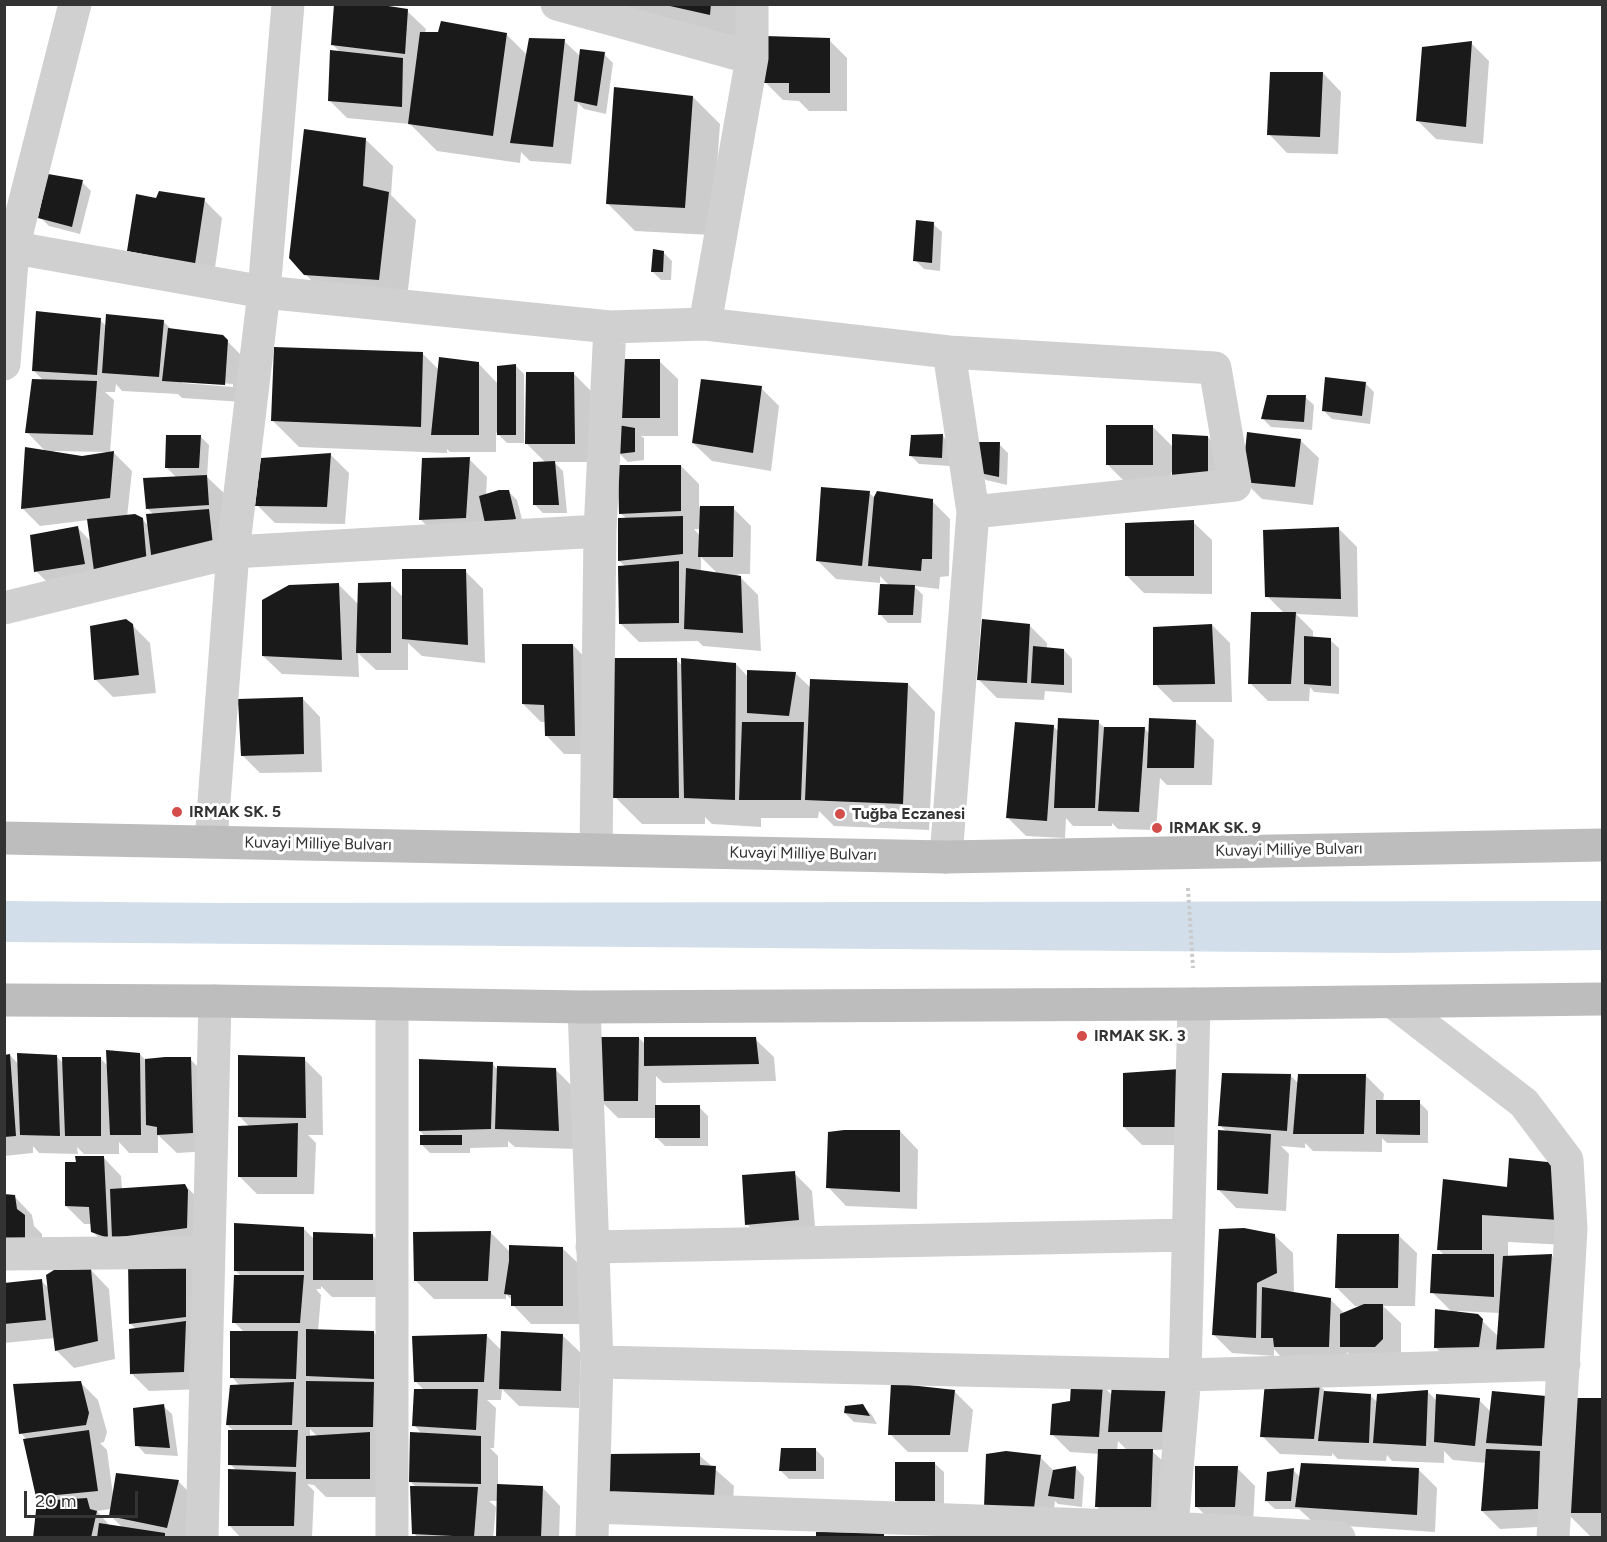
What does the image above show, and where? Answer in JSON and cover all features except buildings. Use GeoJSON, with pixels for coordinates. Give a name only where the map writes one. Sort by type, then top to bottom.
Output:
{"type":"FeatureCollection","features":[{"type":"Feature","properties":{"kind":"main road","name":"Kuvayi Milliye Bulvarı"},"geometry":{"type":"LineString","coordinates":[[4,838],[946,857],[1602,845]]}},
{"type":"Feature","properties":{"kind":"main road"},"geometry":{"type":"LineString","coordinates":[[4,1000],[215,1000],[584,1008],[1602,999]]}},
{"type":"Feature","properties":{"kind":"street"},"geometry":{"type":"LineString","coordinates":[[4,364],[9,247],[75,4]]}},
{"type":"Feature","properties":{"kind":"street"},"geometry":{"type":"LineString","coordinates":[[211,842],[233,552],[264,292],[288,4]]}},
{"type":"Feature","properties":{"kind":"street"},"geometry":{"type":"LineString","coordinates":[[557,4],[752,58]]}},
{"type":"Feature","properties":{"kind":"street"},"geometry":{"type":"LineString","coordinates":[[705,324],[752,58],[752,4]]}},
{"type":"Feature","properties":{"kind":"street"},"geometry":{"type":"LineString","coordinates":[[9,247],[264,292],[610,327],[705,324],[949,352],[1215,368],[1234,485],[973,512]]}},
{"type":"Feature","properties":{"kind":"street"},"geometry":{"type":"LineString","coordinates":[[596,849],[600,531],[610,327]]}},
{"type":"Feature","properties":{"kind":"street"},"geometry":{"type":"LineString","coordinates":[[946,857],[973,512],[949,352]]}},
{"type":"Feature","properties":{"kind":"street"},"geometry":{"type":"LineString","coordinates":[[4,608],[233,552],[600,531]]}},
{"type":"Feature","properties":{"kind":"street"},"geometry":{"type":"LineString","coordinates":[[202,1538],[215,1000]]}},
{"type":"Feature","properties":{"kind":"street"},"geometry":{"type":"LineString","coordinates":[[1393,1002],[1524,1103],[1567,1160],[1571,1229],[1553,1538]]}},
{"type":"Feature","properties":{"kind":"street"},"geometry":{"type":"LineString","coordinates":[[392,1004],[392,1538]]}},
{"type":"Feature","properties":{"kind":"street"},"geometry":{"type":"LineString","coordinates":[[1171,1533],[1185,1375],[1194,1004]]}},
{"type":"Feature","properties":{"kind":"street"},"geometry":{"type":"LineString","coordinates":[[584,1008],[597,1362],[592,1522],[1339,1538]]}},
{"type":"Feature","properties":{"kind":"street"},"geometry":{"type":"LineString","coordinates":[[592,1247],[1188,1235]]}},
{"type":"Feature","properties":{"kind":"street"},"geometry":{"type":"LineString","coordinates":[[4,1254],[209,1252]]}},
{"type":"Feature","properties":{"kind":"street"},"geometry":{"type":"LineString","coordinates":[[597,1362],[1185,1375],[1564,1364]]}},
{"type":"Feature","properties":{"kind":"path"},"geometry":{"type":"LineString","coordinates":[[1188,894],[1193,964]]}},
{"type":"Feature","properties":{"kind":"shaded area"},"geometry":{"type":"Polygon","coordinates":[[[5,901],[220,903],[1602,901],[1602,950],[1390,953],[5,942],[5,901]]]}},
{"type":"Feature","properties":{"kind":"place","name":"IRMAK SK. 5"},"geometry":{"type":"Point","coordinates":[177,812]}},
{"type":"Feature","properties":{"kind":"place","name":"Tuğba Eczanesi"},"geometry":{"type":"Point","coordinates":[840,814]}},
{"type":"Feature","properties":{"kind":"place","name":"IRMAK SK. 9"},"geometry":{"type":"Point","coordinates":[1157,828]}},
{"type":"Feature","properties":{"kind":"place","name":"IRMAK SK. 3"},"geometry":{"type":"Point","coordinates":[1082,1036]}}]}
